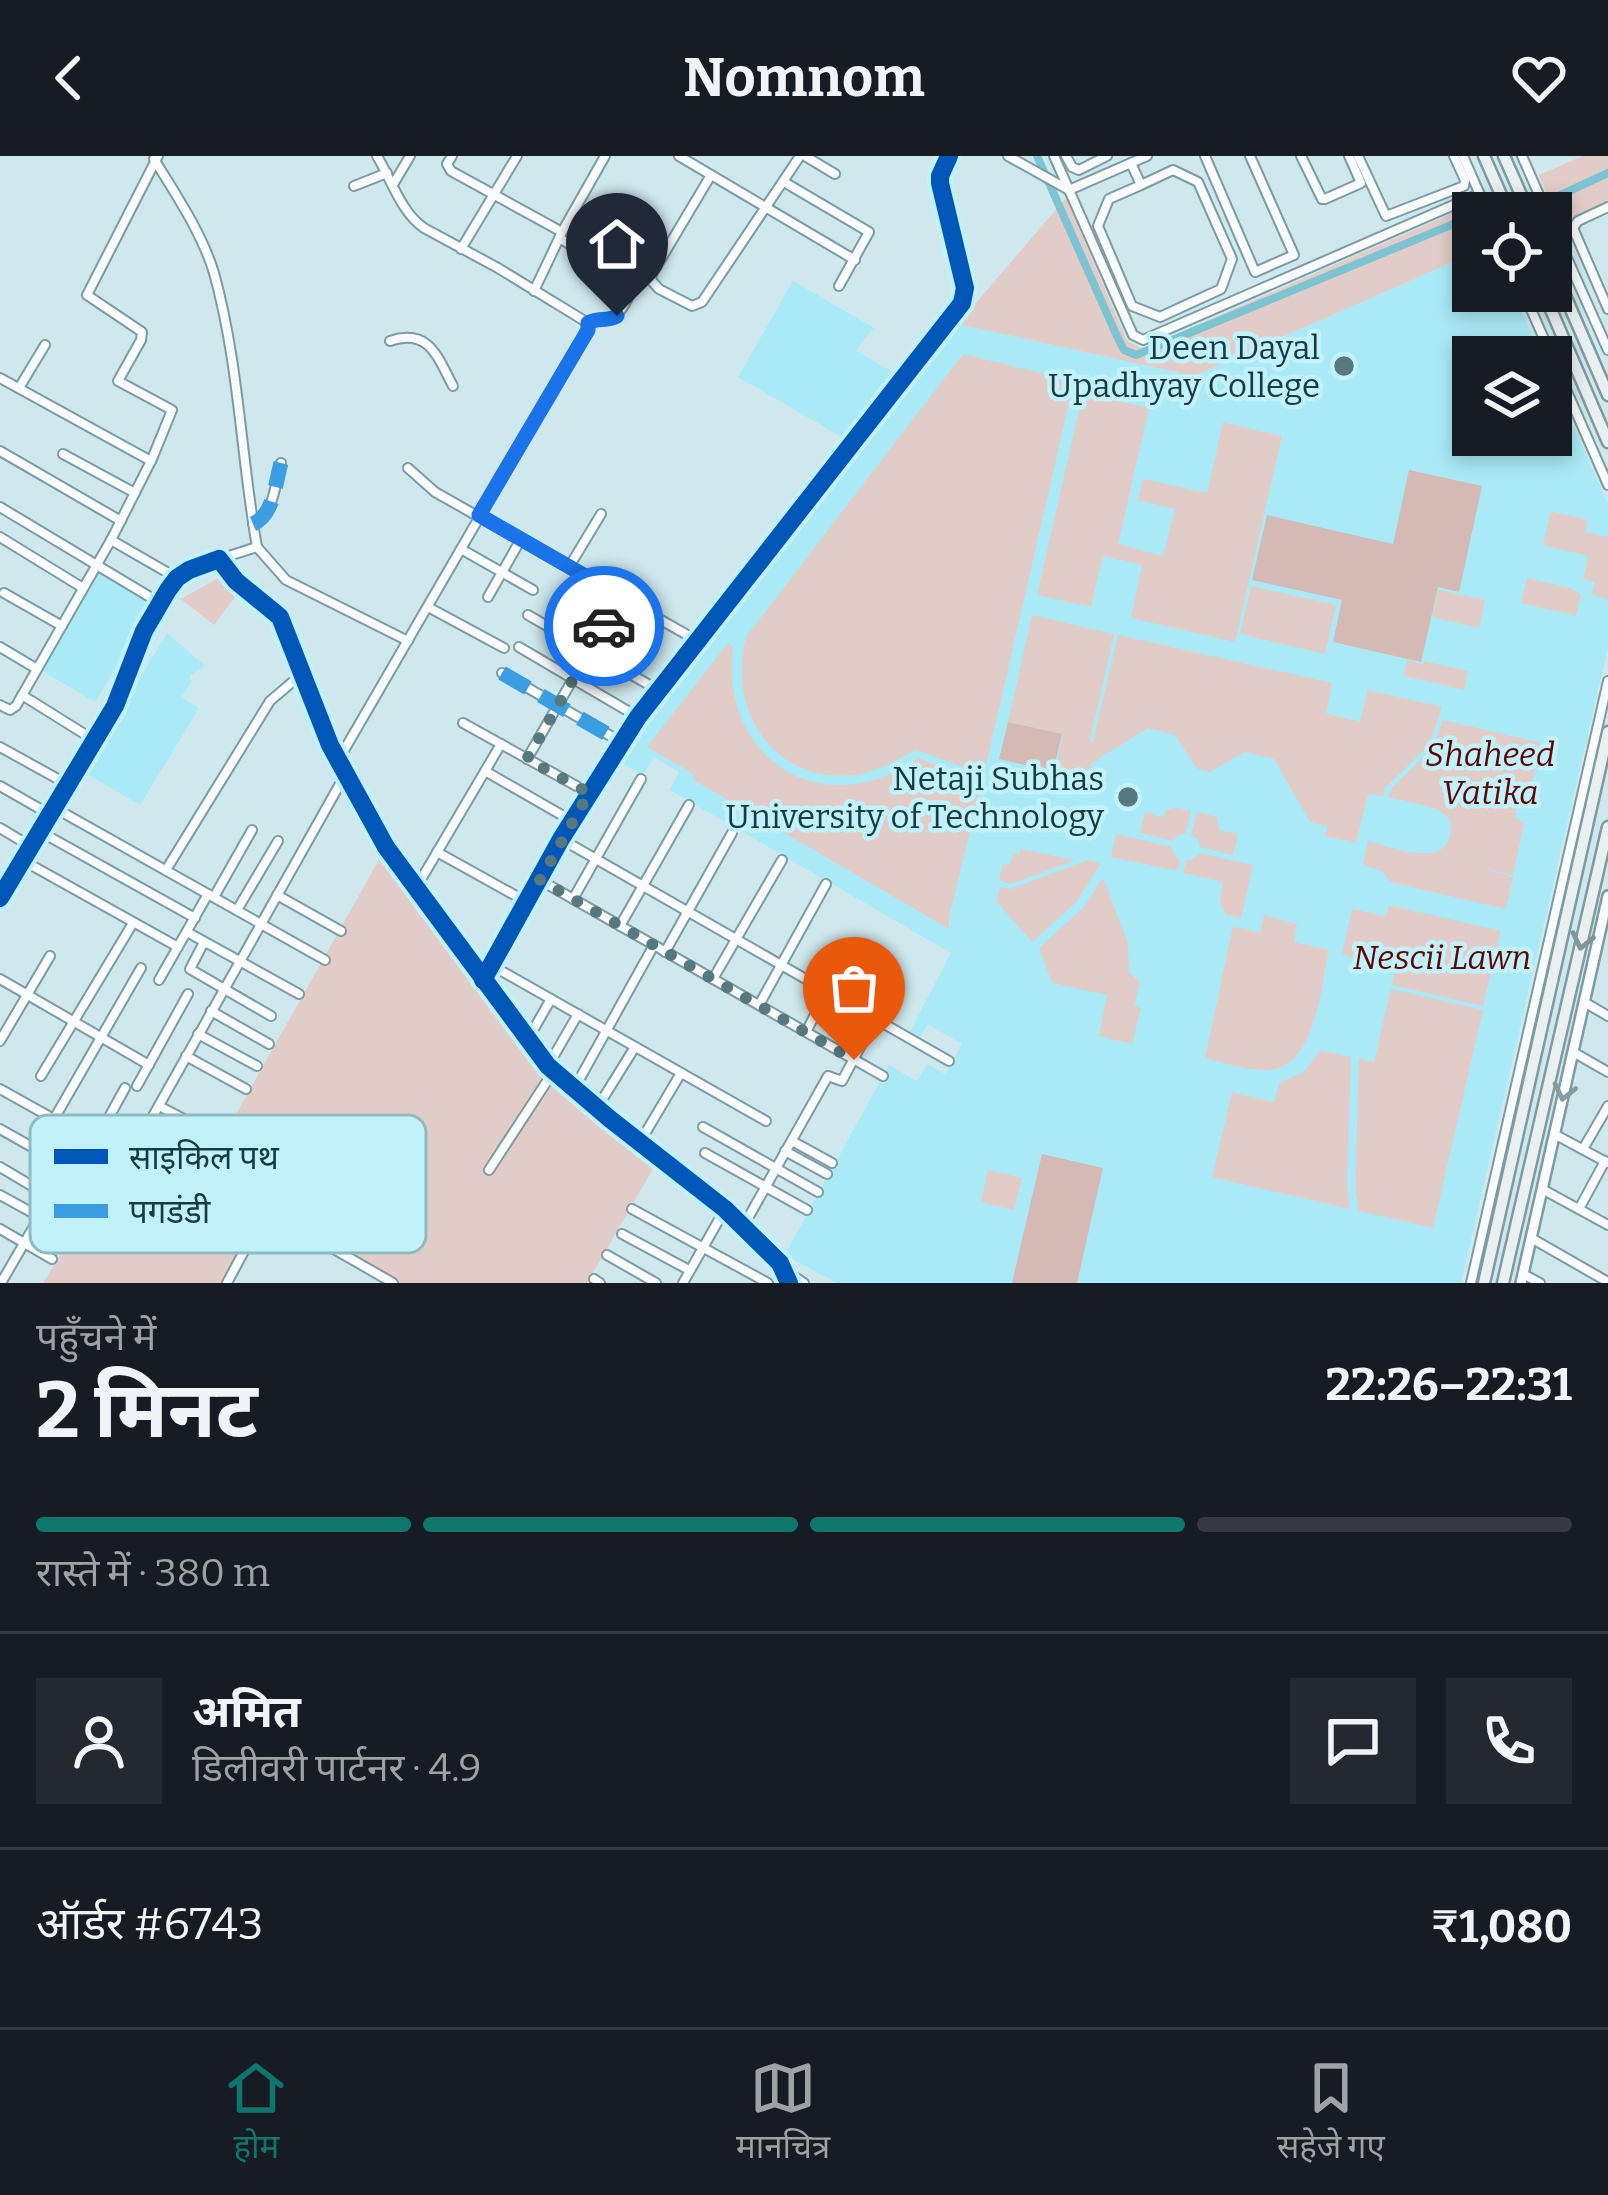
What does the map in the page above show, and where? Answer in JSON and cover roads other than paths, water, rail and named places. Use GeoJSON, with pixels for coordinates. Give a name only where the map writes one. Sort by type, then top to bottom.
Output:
{"type":"FeatureCollection","features":[{"type":"Feature","properties":{"kind":"main road"},"geometry":{"type":"LineString","coordinates":[[1484,156],[1500,192]]}},
{"type":"Feature","properties":{"kind":"main road"},"geometry":{"type":"LineString","coordinates":[[1504,156],[1520,192]]}},
{"type":"Feature","properties":{"kind":"main road"},"geometry":{"type":"LineString","coordinates":[[1572,305],[1602,364],[1608,395]]}},
{"type":"Feature","properties":{"kind":"main road"},"geometry":{"type":"LineString","coordinates":[[1552,312],[1608,442]]}},
{"type":"Feature","properties":{"kind":"main road"},"geometry":{"type":"LineString","coordinates":[[1484,1283],[1608,732]]}},
{"type":"Feature","properties":{"kind":"main road"},"geometry":{"type":"LineString","coordinates":[[1504,1283],[1608,827]]}},
{"type":"Feature","properties":{"kind":"main road"},"geometry":{"type":"LineString","coordinates":[[1518,1220],[1534,1224]]}},
{"type":"Feature","properties":{"kind":"street"},"geometry":{"type":"LineString","coordinates":[[338,760],[588,330],[583,317],[413,220],[377,156]]}},
{"type":"Feature","properties":{"kind":"street"},"geometry":{"type":"LineString","coordinates":[[394,184],[410,156]]}},
{"type":"Feature","properties":{"kind":"street"},"geometry":{"type":"LineString","coordinates":[[452,156],[448,164],[452,171],[635,282],[617,316],[588,323]]}},
{"type":"Feature","properties":{"kind":"street"},"geometry":{"type":"LineString","coordinates":[[461,249],[517,156]]}},
{"type":"Feature","properties":{"kind":"street"},"geometry":{"type":"LineString","coordinates":[[535,291],[605,156]]}},
{"type":"Feature","properties":{"kind":"street"},"geometry":{"type":"LineString","coordinates":[[679,156],[855,260]]}},
{"type":"Feature","properties":{"kind":"street"},"geometry":{"type":"LineString","coordinates":[[711,175],[651,280],[692,306],[698,305],[803,156],[835,174]]}},
{"type":"Feature","properties":{"kind":"street"},"geometry":{"type":"LineString","coordinates":[[483,980],[561,839],[638,717],[962,303],[964,288],[940,183],[949,156]]}},
{"type":"Feature","properties":{"kind":"street"},"geometry":{"type":"LineString","coordinates":[[1008,156],[1069,190]]}},
{"type":"Feature","properties":{"kind":"street"},"geometry":{"type":"LineString","coordinates":[[1054,156],[1133,335],[1143,340],[1452,206]]}},
{"type":"Feature","properties":{"kind":"street"},"geometry":{"type":"LineString","coordinates":[[1066,156],[1078,170],[1107,156]]}},
{"type":"Feature","properties":{"kind":"street"},"geometry":{"type":"LineString","coordinates":[[1069,190],[1148,156]]}},
{"type":"Feature","properties":{"kind":"street"},"geometry":{"type":"LineString","coordinates":[[1208,157],[1256,272],[1294,255],[1250,156]]}},
{"type":"Feature","properties":{"kind":"street"},"geometry":{"type":"LineString","coordinates":[[1301,156],[1325,200],[1361,183],[1353,156]]}},
{"type":"Feature","properties":{"kind":"street"},"geometry":{"type":"LineString","coordinates":[[1353,156],[1386,216],[1464,186],[1458,156]]}},
{"type":"Feature","properties":{"kind":"street"},"geometry":{"type":"LineString","coordinates":[[1458,156],[1479,192]]}},
{"type":"Feature","properties":{"kind":"street"},"geometry":{"type":"LineString","coordinates":[[1522,156],[1538,192]]}},
{"type":"Feature","properties":{"kind":"street"},"geometry":{"type":"LineString","coordinates":[[0,705],[13,710],[22,695],[121,521],[172,410],[118,381],[142,332],[87,295],[155,158]]}},
{"type":"Feature","properties":{"kind":"street"},"geometry":{"type":"LineString","coordinates":[[155,158],[186,211],[214,275],[240,414],[257,547],[286,580],[408,641]]}},
{"type":"Feature","properties":{"kind":"street"},"geometry":{"type":"LineString","coordinates":[[1131,163],[1141,185]]}},
{"type":"Feature","properties":{"kind":"street"},"geometry":{"type":"LineString","coordinates":[[1173,170],[1198,182],[1232,259],[1221,289],[1160,317],[1132,306],[1098,226],[1109,199],[1141,185],[1173,170]]}},
{"type":"Feature","properties":{"kind":"street"},"geometry":{"type":"LineString","coordinates":[[354,186],[387,173]]}},
{"type":"Feature","properties":{"kind":"street"},"geometry":{"type":"LineString","coordinates":[[784,182],[869,234],[839,286]]}},
{"type":"Feature","properties":{"kind":"street"},"geometry":{"type":"LineString","coordinates":[[1608,207],[1573,228],[1608,309]]}},
{"type":"Feature","properties":{"kind":"street"},"geometry":{"type":"LineString","coordinates":[[1572,269],[1608,350]]}},
{"type":"Feature","properties":{"kind":"street"},"geometry":{"type":"LineString","coordinates":[[1596,281],[1608,276]]}},
{"type":"Feature","properties":{"kind":"street"},"geometry":{"type":"LineString","coordinates":[[1532,312],[1608,485]]}},
{"type":"Feature","properties":{"kind":"street"},"geometry":{"type":"LineString","coordinates":[[390,341],[412,336],[421,340],[453,386]]}},
{"type":"Feature","properties":{"kind":"street"},"geometry":{"type":"LineString","coordinates":[[19,388],[45,345]]}},
{"type":"Feature","properties":{"kind":"street"},"geometry":{"type":"LineString","coordinates":[[0,378],[151,461]]}},
{"type":"Feature","properties":{"kind":"street"},"geometry":{"type":"LineString","coordinates":[[0,452],[121,521]]}},
{"type":"Feature","properties":{"kind":"street"},"geometry":{"type":"LineString","coordinates":[[63,454],[135,493]]}},
{"type":"Feature","properties":{"kind":"street"},"geometry":{"type":"LineString","coordinates":[[253,524],[267,513],[280,463]]}},
{"type":"Feature","properties":{"kind":"street"},"geometry":{"type":"LineString","coordinates":[[408,468],[435,492],[698,641]]}},
{"type":"Feature","properties":{"kind":"street"},"geometry":{"type":"LineString","coordinates":[[0,507],[160,603]]}},
{"type":"Feature","properties":{"kind":"street"},"geometry":{"type":"LineString","coordinates":[[569,567],[601,514]]}},
{"type":"Feature","properties":{"kind":"street"},"geometry":{"type":"LineString","coordinates":[[0,537],[83,588]]}},
{"type":"Feature","properties":{"kind":"street"},"geometry":{"type":"LineString","coordinates":[[488,597],[521,539]]}},
{"type":"Feature","properties":{"kind":"street"},"geometry":{"type":"LineString","coordinates":[[111,540],[177,578]]}},
{"type":"Feature","properties":{"kind":"street"},"geometry":{"type":"LineString","coordinates":[[0,898],[4,884],[118,699],[144,631],[177,578],[257,547]]}},
{"type":"Feature","properties":{"kind":"street"},"geometry":{"type":"LineString","coordinates":[[460,550],[533,590]]}},
{"type":"Feature","properties":{"kind":"street"},"geometry":{"type":"LineString","coordinates":[[218,559],[236,581],[280,617],[338,760],[386,847],[550,1069],[725,1209],[804,1283]]}},
{"type":"Feature","properties":{"kind":"street"},"geometry":{"type":"LineString","coordinates":[[4,593],[62,626]]}},
{"type":"Feature","properties":{"kind":"street"},"geometry":{"type":"LineString","coordinates":[[527,759],[620,596]]}},
{"type":"Feature","properties":{"kind":"street"},"geometry":{"type":"LineString","coordinates":[[428,607],[504,648]]}},
{"type":"Feature","properties":{"kind":"street"},"geometry":{"type":"LineString","coordinates":[[528,615],[658,690]]}},
{"type":"Feature","properties":{"kind":"street"},"geometry":{"type":"LineString","coordinates":[[0,647],[37,669]]}},
{"type":"Feature","properties":{"kind":"street"},"geometry":{"type":"LineString","coordinates":[[519,647],[638,717]]}},
{"type":"Feature","properties":{"kind":"street"},"geometry":{"type":"LineString","coordinates":[[166,870],[270,701],[303,673]]}},
{"type":"Feature","properties":{"kind":"street"},"geometry":{"type":"LineString","coordinates":[[502,673],[621,742]]}},
{"type":"Feature","properties":{"kind":"street"},"geometry":{"type":"LineString","coordinates":[[1471,1283],[1608,681]]}},
{"type":"Feature","properties":{"kind":"street"},"geometry":{"type":"LineString","coordinates":[[22,695],[94,740]]}},
{"type":"Feature","properties":{"kind":"street"},"geometry":{"type":"LineString","coordinates":[[463,722],[589,793]]}},
{"type":"Feature","properties":{"kind":"street"},"geometry":{"type":"LineString","coordinates":[[416,888],[501,744]]}},
{"type":"Feature","properties":{"kind":"street"},"geometry":{"type":"LineString","coordinates":[[0,747],[67,784]]}},
{"type":"Feature","properties":{"kind":"street"},"geometry":{"type":"LineString","coordinates":[[485,771],[572,821]]}},
{"type":"Feature","properties":{"kind":"street"},"geometry":{"type":"LineString","coordinates":[[153,1115],[345,774]]}},
{"type":"Feature","properties":{"kind":"street"},"geometry":{"type":"LineString","coordinates":[[573,899],[641,778]]}},
{"type":"Feature","properties":{"kind":"street"},"geometry":{"type":"LineString","coordinates":[[0,786],[166,870],[325,959]]}},
{"type":"Feature","properties":{"kind":"street"},"geometry":{"type":"LineString","coordinates":[[620,926],[688,805]]}},
{"type":"Feature","properties":{"kind":"street"},"geometry":{"type":"LineString","coordinates":[[0,829],[30,846]]}},
{"type":"Feature","properties":{"kind":"street"},"geometry":{"type":"LineString","coordinates":[[159,980],[252,830]]}},
{"type":"Feature","properties":{"kind":"street"},"geometry":{"type":"LineString","coordinates":[[39,831],[195,918]]}},
{"type":"Feature","properties":{"kind":"street"},"geometry":{"type":"LineString","coordinates":[[665,952],[732,833]]}},
{"type":"Feature","properties":{"kind":"street"},"geometry":{"type":"LineString","coordinates":[[561,839],[949,1061]]}},
{"type":"Feature","properties":{"kind":"street"},"geometry":{"type":"LineString","coordinates":[[236,910],[278,841]]}},
{"type":"Feature","properties":{"kind":"street"},"geometry":{"type":"LineString","coordinates":[[437,852],[527,902]]}},
{"type":"Feature","properties":{"kind":"street"},"geometry":{"type":"LineString","coordinates":[[22,860],[178,947]]}},
{"type":"Feature","properties":{"kind":"street"},"geometry":{"type":"LineString","coordinates":[[713,979],[782,860]]}},
{"type":"Feature","properties":{"kind":"street"},"geometry":{"type":"LineString","coordinates":[[540,880],[883,1076]]}},
{"type":"Feature","properties":{"kind":"street"},"geometry":{"type":"LineString","coordinates":[[759,1005],[826,884]]}},
{"type":"Feature","properties":{"kind":"street"},"geometry":{"type":"LineString","coordinates":[[277,895],[340,931]]}},
{"type":"Feature","properties":{"kind":"street"},"geometry":{"type":"LineString","coordinates":[[1540,1283],[1522,1278],[1608,896]]}},
{"type":"Feature","properties":{"kind":"street"},"geometry":{"type":"LineString","coordinates":[[41,1076],[133,922]]}},
{"type":"Feature","properties":{"kind":"street"},"geometry":{"type":"LineString","coordinates":[[187,932],[299,994]]}},
{"type":"Feature","properties":{"kind":"street"},"geometry":{"type":"LineString","coordinates":[[204,941],[190,970],[271,1016]]}},
{"type":"Feature","properties":{"kind":"street"},"geometry":{"type":"LineString","coordinates":[[574,1089],[654,946]]}},
{"type":"Feature","properties":{"kind":"street"},"geometry":{"type":"LineString","coordinates":[[1595,952],[1608,959]]}},
{"type":"Feature","properties":{"kind":"street"},"geometry":{"type":"LineString","coordinates":[[0,1041],[50,956]]}},
{"type":"Feature","properties":{"kind":"street"},"geometry":{"type":"LineString","coordinates":[[806,1032],[845,957]]}},
{"type":"Feature","properties":{"kind":"street"},"geometry":{"type":"LineString","coordinates":[[491,965],[766,1121]]}},
{"type":"Feature","properties":{"kind":"street"},"geometry":{"type":"LineString","coordinates":[[56,1115],[141,968]]}},
{"type":"Feature","properties":{"kind":"street"},"geometry":{"type":"LineString","coordinates":[[1,981],[149,1065]]}},
{"type":"Feature","properties":{"kind":"street"},"geometry":{"type":"LineString","coordinates":[[743,1227],[828,1076],[842,1082],[891,989]]}},
{"type":"Feature","properties":{"kind":"street"},"geometry":{"type":"LineString","coordinates":[[137,1087],[188,994]]}},
{"type":"Feature","properties":{"kind":"street"},"geometry":{"type":"LineString","coordinates":[[528,1039],[551,998]]}},
{"type":"Feature","properties":{"kind":"street"},"geometry":{"type":"LineString","coordinates":[[1584,1002],[1608,1016]]}},
{"type":"Feature","properties":{"kind":"street"},"geometry":{"type":"LineString","coordinates":[[211,1011],[269,1044]]}},
{"type":"Feature","properties":{"kind":"street"},"geometry":{"type":"LineString","coordinates":[[489,1170],[578,1014]]}},
{"type":"Feature","properties":{"kind":"street"},"geometry":{"type":"LineString","coordinates":[[198,1034],[256,1066]]}},
{"type":"Feature","properties":{"kind":"street"},"geometry":{"type":"LineString","coordinates":[[597,1108],[635,1046]]}},
{"type":"Feature","properties":{"kind":"street"},"geometry":{"type":"LineString","coordinates":[[1573,1052],[1608,1072]]}},
{"type":"Feature","properties":{"kind":"street"},"geometry":{"type":"LineString","coordinates":[[186,1056],[246,1090]]}},
{"type":"Feature","properties":{"kind":"street"},"geometry":{"type":"LineString","coordinates":[[640,1142],[681,1073]]}},
{"type":"Feature","properties":{"kind":"street"},"geometry":{"type":"LineString","coordinates":[[0,1088],[47,1115]]}},
{"type":"Feature","properties":{"kind":"street"},"geometry":{"type":"LineString","coordinates":[[110,1115],[125,1088]]}},
{"type":"Feature","properties":{"kind":"street"},"geometry":{"type":"LineString","coordinates":[[158,1106],[176,1115]]}},
{"type":"Feature","properties":{"kind":"street"},"geometry":{"type":"LineString","coordinates":[[1583,1149],[1607,1111]]}},
{"type":"Feature","properties":{"kind":"street"},"geometry":{"type":"LineString","coordinates":[[703,1127],[818,1192]]}},
{"type":"Feature","properties":{"kind":"street"},"geometry":{"type":"LineString","coordinates":[[0,1129],[30,1146]]}},
{"type":"Feature","properties":{"kind":"street"},"geometry":{"type":"LineString","coordinates":[[1554,1134],[1606,1162],[1579,1209]]}},
{"type":"Feature","properties":{"kind":"street"},"geometry":{"type":"LineString","coordinates":[[791,1141],[832,1163]]}},
{"type":"Feature","properties":{"kind":"street"},"geometry":{"type":"LineString","coordinates":[[785,1151],[827,1174]]}},
{"type":"Feature","properties":{"kind":"street"},"geometry":{"type":"LineString","coordinates":[[706,1153],[807,1210]]}},
{"type":"Feature","properties":{"kind":"street"},"geometry":{"type":"LineString","coordinates":[[0,1167],[30,1185]]}},
{"type":"Feature","properties":{"kind":"street"},"geometry":{"type":"LineString","coordinates":[[1542,1189],[1608,1225]]}},
{"type":"Feature","properties":{"kind":"street"},"geometry":{"type":"LineString","coordinates":[[0,1195],[30,1212]]}},
{"type":"Feature","properties":{"kind":"street"},"geometry":{"type":"LineString","coordinates":[[632,1209],[768,1283]]}},
{"type":"Feature","properties":{"kind":"street"},"geometry":{"type":"LineString","coordinates":[[683,1283],[725,1209]]}},
{"type":"Feature","properties":{"kind":"street"},"geometry":{"type":"LineString","coordinates":[[0,1229],[30,1246]]}},
{"type":"Feature","properties":{"kind":"street"},"geometry":{"type":"LineString","coordinates":[[1,1283],[30,1233]]}},
{"type":"Feature","properties":{"kind":"street"},"geometry":{"type":"LineString","coordinates":[[622,1234],[690,1270]]}},
{"type":"Feature","properties":{"kind":"street"},"geometry":{"type":"LineString","coordinates":[[1531,1238],[1608,1282]]}},
{"type":"Feature","properties":{"kind":"street"},"geometry":{"type":"LineString","coordinates":[[42,1253],[52,1259]]}},
{"type":"Feature","properties":{"kind":"street"},"geometry":{"type":"LineString","coordinates":[[227,1283],[243,1253]]}},
{"type":"Feature","properties":{"kind":"street"},"geometry":{"type":"LineString","coordinates":[[341,1253],[393,1283]]}},
{"type":"Feature","properties":{"kind":"street"},"geometry":{"type":"LineString","coordinates":[[607,1255],[656,1283]]}},
{"type":"Feature","properties":{"kind":"street"},"geometry":{"type":"LineString","coordinates":[[785,1270],[790,1283]]}},
{"type":"Feature","properties":{"kind":"waterway"},"geometry":{"type":"LineString","coordinates":[[1037,156],[1116,334],[1124,350],[1136,355],[1452,225]]}},
{"type":"Feature","properties":{"kind":"waterway"},"geometry":{"type":"LineString","coordinates":[[1567,192],[1608,173]]}},
{"type":"Feature","properties":{"kind":"place","name":"Deen Dayal Upadhyay College"},"geometry":{"type":"Point","coordinates":[1344,366]}},
{"type":"Feature","properties":{"kind":"place","name":"Netaji Subhas University of Technology"},"geometry":{"type":"Point","coordinates":[1128,797]}},
{"type":"Feature","properties":{"kind":"park label","name":"Shaheed Vatika"},"geometry":{"type":"Point","coordinates":[1490,773]}},
{"type":"Feature","properties":{"kind":"park label","name":"Nescii Lawn"},"geometry":{"type":"Point","coordinates":[1442,957]}}]}
